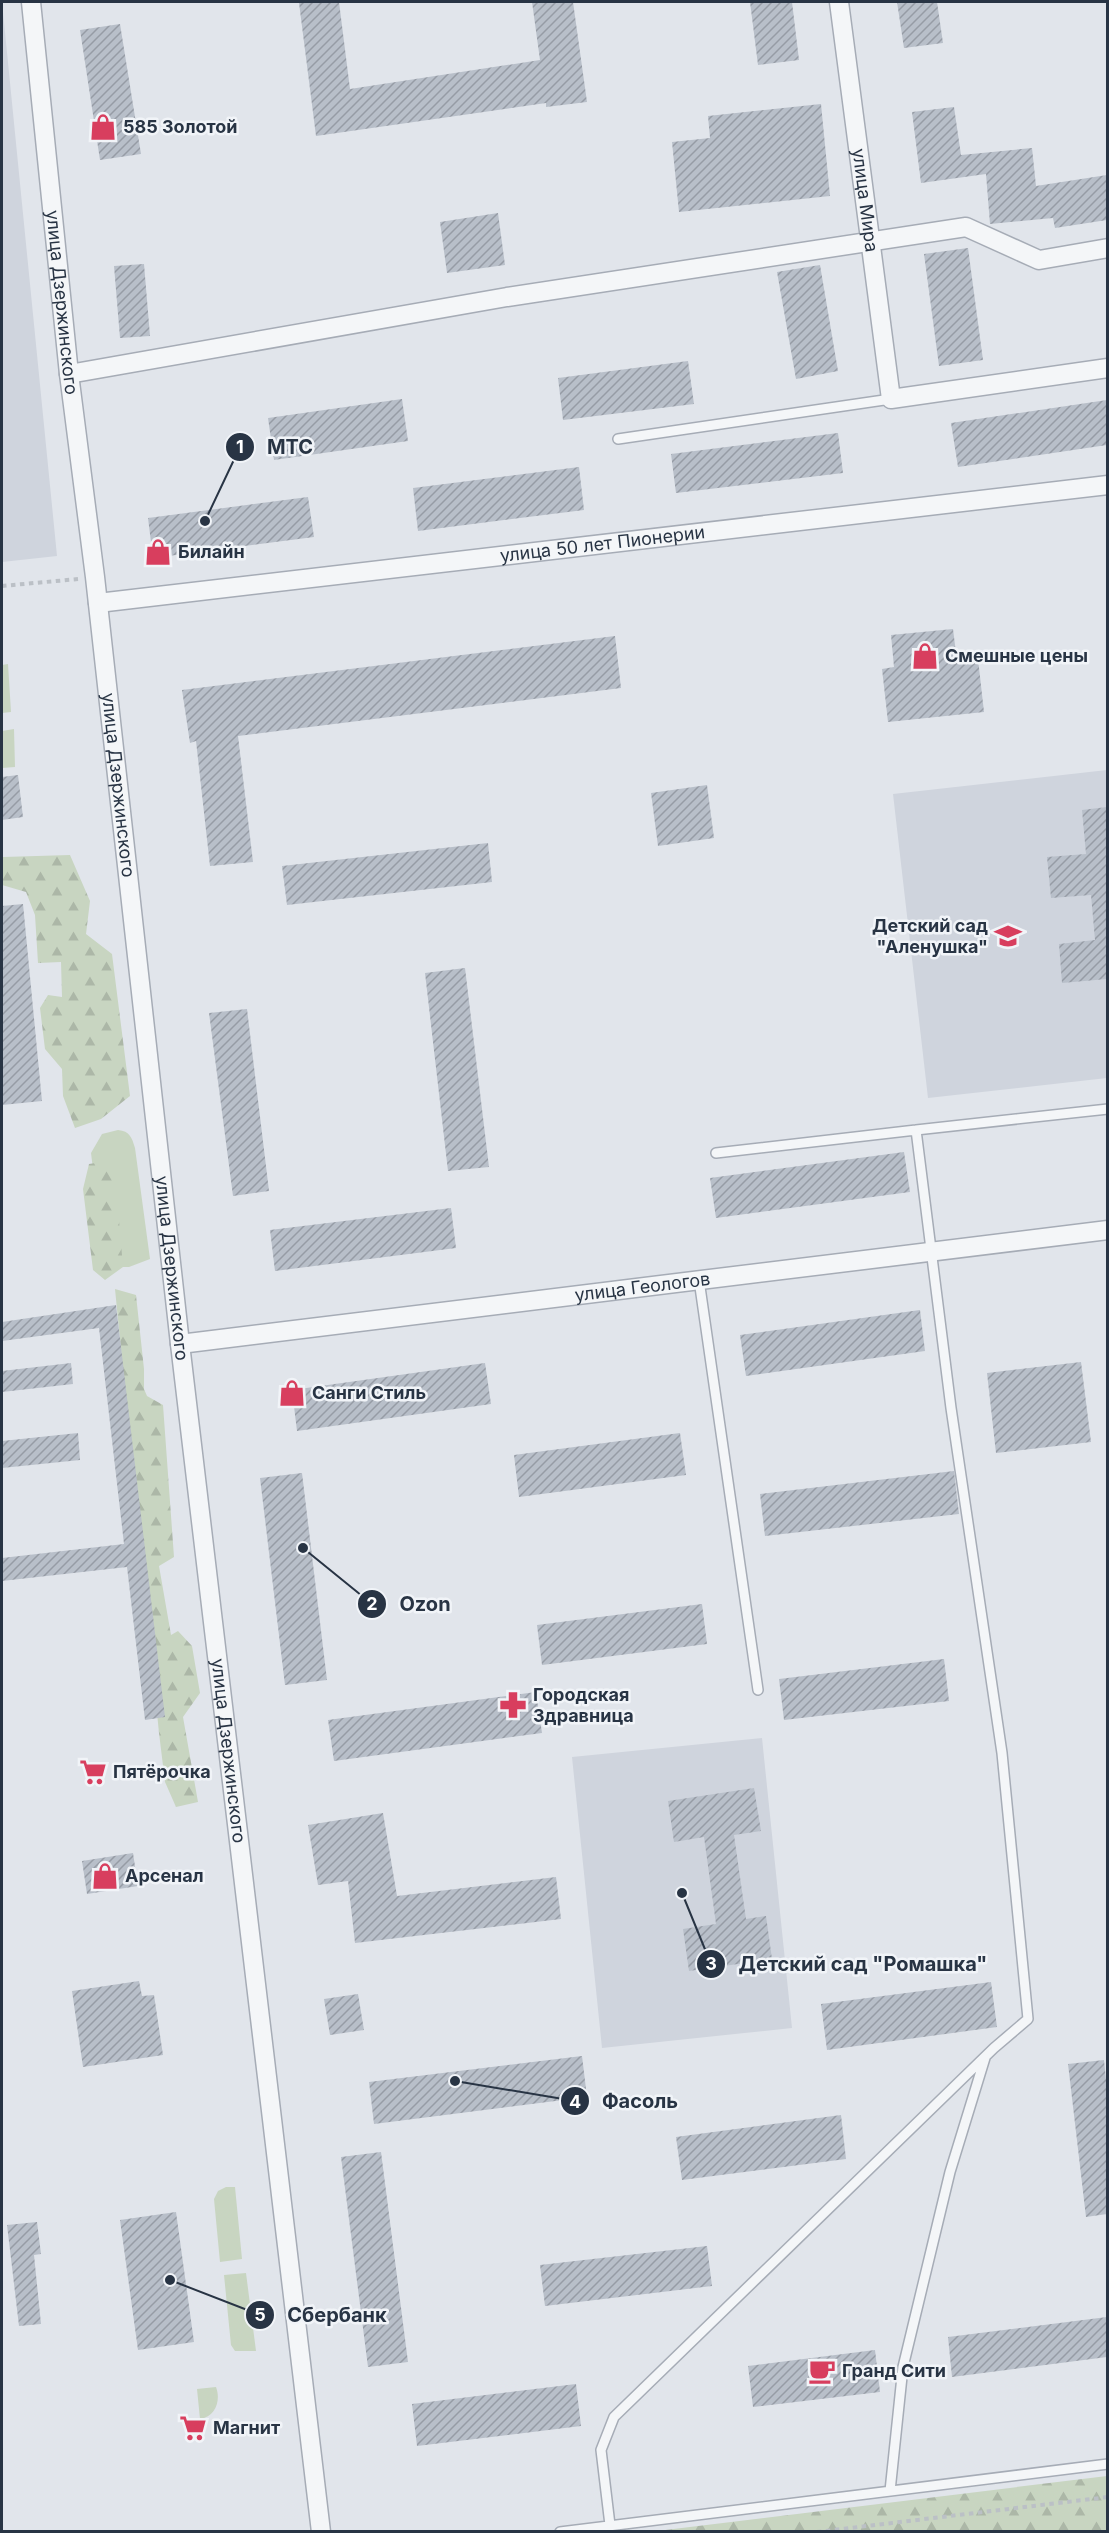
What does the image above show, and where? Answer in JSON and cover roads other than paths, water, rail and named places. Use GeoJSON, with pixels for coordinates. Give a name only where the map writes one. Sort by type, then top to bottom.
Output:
{"type":"FeatureCollection","features":[{"type":"Feature","properties":{"kind":"street","name":"улица Дзержинского"},"geometry":{"type":"LineString","coordinates":[[31,2],[69,374],[98,603],[180,1344],[321,2532]]}},
{"type":"Feature","properties":{"kind":"street","name":"улица Мира"},"geometry":{"type":"LineString","coordinates":[[839,2],[872,240],[891,399]]}},
{"type":"Feature","properties":{"kind":"street"},"geometry":{"type":"LineString","coordinates":[[69,374],[507,297],[966,227],[1039,260],[1107,248]]}},
{"type":"Feature","properties":{"kind":"street"},"geometry":{"type":"LineString","coordinates":[[891,399],[1107,368]]}},
{"type":"Feature","properties":{"kind":"street","name":"улица 50 лет Пионерии"},"geometry":{"type":"LineString","coordinates":[[98,603],[1107,485]]}},
{"type":"Feature","properties":{"kind":"street","name":"улица Геологов"},"geometry":{"type":"LineString","coordinates":[[180,1344],[1107,1230]]}},
{"type":"Feature","properties":{"kind":"lane"},"geometry":{"type":"LineString","coordinates":[[618,439],[891,399]]}},
{"type":"Feature","properties":{"kind":"lane"},"geometry":{"type":"LineString","coordinates":[[716,1153],[1107,1109]]}},
{"type":"Feature","properties":{"kind":"lane"},"geometry":{"type":"LineString","coordinates":[[610,2525],[601,2450],[614,2417],[1028,2019],[1002,1753],[951,1408],[916,1130]]}},
{"type":"Feature","properties":{"kind":"lane"},"geometry":{"type":"LineString","coordinates":[[699,1280],[759,1690]]}},
{"type":"Feature","properties":{"kind":"lane"},"geometry":{"type":"LineString","coordinates":[[890,2491],[903,2367],[950,2172],[986,2057]]}},
{"type":"Feature","properties":{"kind":"lane"},"geometry":{"type":"LineString","coordinates":[[560,2532],[1107,2464]]}},
{"type":"Feature","properties":{"kind":"place","name":"585 Золотой"},"geometry":{"type":"Point","coordinates":[103,127]}},
{"type":"Feature","properties":{"kind":"place","name":"МТС"},"geometry":{"type":"Point","coordinates":[205,521]}},
{"type":"Feature","properties":{"kind":"place","name":"Билайн"},"geometry":{"type":"Point","coordinates":[158,552]}},
{"type":"Feature","properties":{"kind":"place","name":"Смешные цены"},"geometry":{"type":"Point","coordinates":[925,656]}},
{"type":"Feature","properties":{"kind":"place","name":"Детский сад \"Аленушка\""},"geometry":{"type":"Point","coordinates":[1008,936]}},
{"type":"Feature","properties":{"kind":"place","name":"Санги Стиль"},"geometry":{"type":"Point","coordinates":[292,1393]}},
{"type":"Feature","properties":{"kind":"place","name":"Ozon"},"geometry":{"type":"Point","coordinates":[303,1548]}},
{"type":"Feature","properties":{"kind":"place","name":"Городская Здравница"},"geometry":{"type":"Point","coordinates":[513,1705]}},
{"type":"Feature","properties":{"kind":"place","name":"Пятёрочка"},"geometry":{"type":"Point","coordinates":[93,1772]}},
{"type":"Feature","properties":{"kind":"place","name":"Арсенал"},"geometry":{"type":"Point","coordinates":[105,1876]}},
{"type":"Feature","properties":{"kind":"place","name":"Детский сад \"Ромашка\""},"geometry":{"type":"Point","coordinates":[682,1893]}},
{"type":"Feature","properties":{"kind":"place","name":"Фасоль"},"geometry":{"type":"Point","coordinates":[455,2081]}},
{"type":"Feature","properties":{"kind":"place","name":"Сбербанк"},"geometry":{"type":"Point","coordinates":[170,2280]}},
{"type":"Feature","properties":{"kind":"place","name":"Гранд Сити"},"geometry":{"type":"Point","coordinates":[822,2371]}},
{"type":"Feature","properties":{"kind":"place","name":"Магнит"},"geometry":{"type":"Point","coordinates":[193,2428]}}]}
